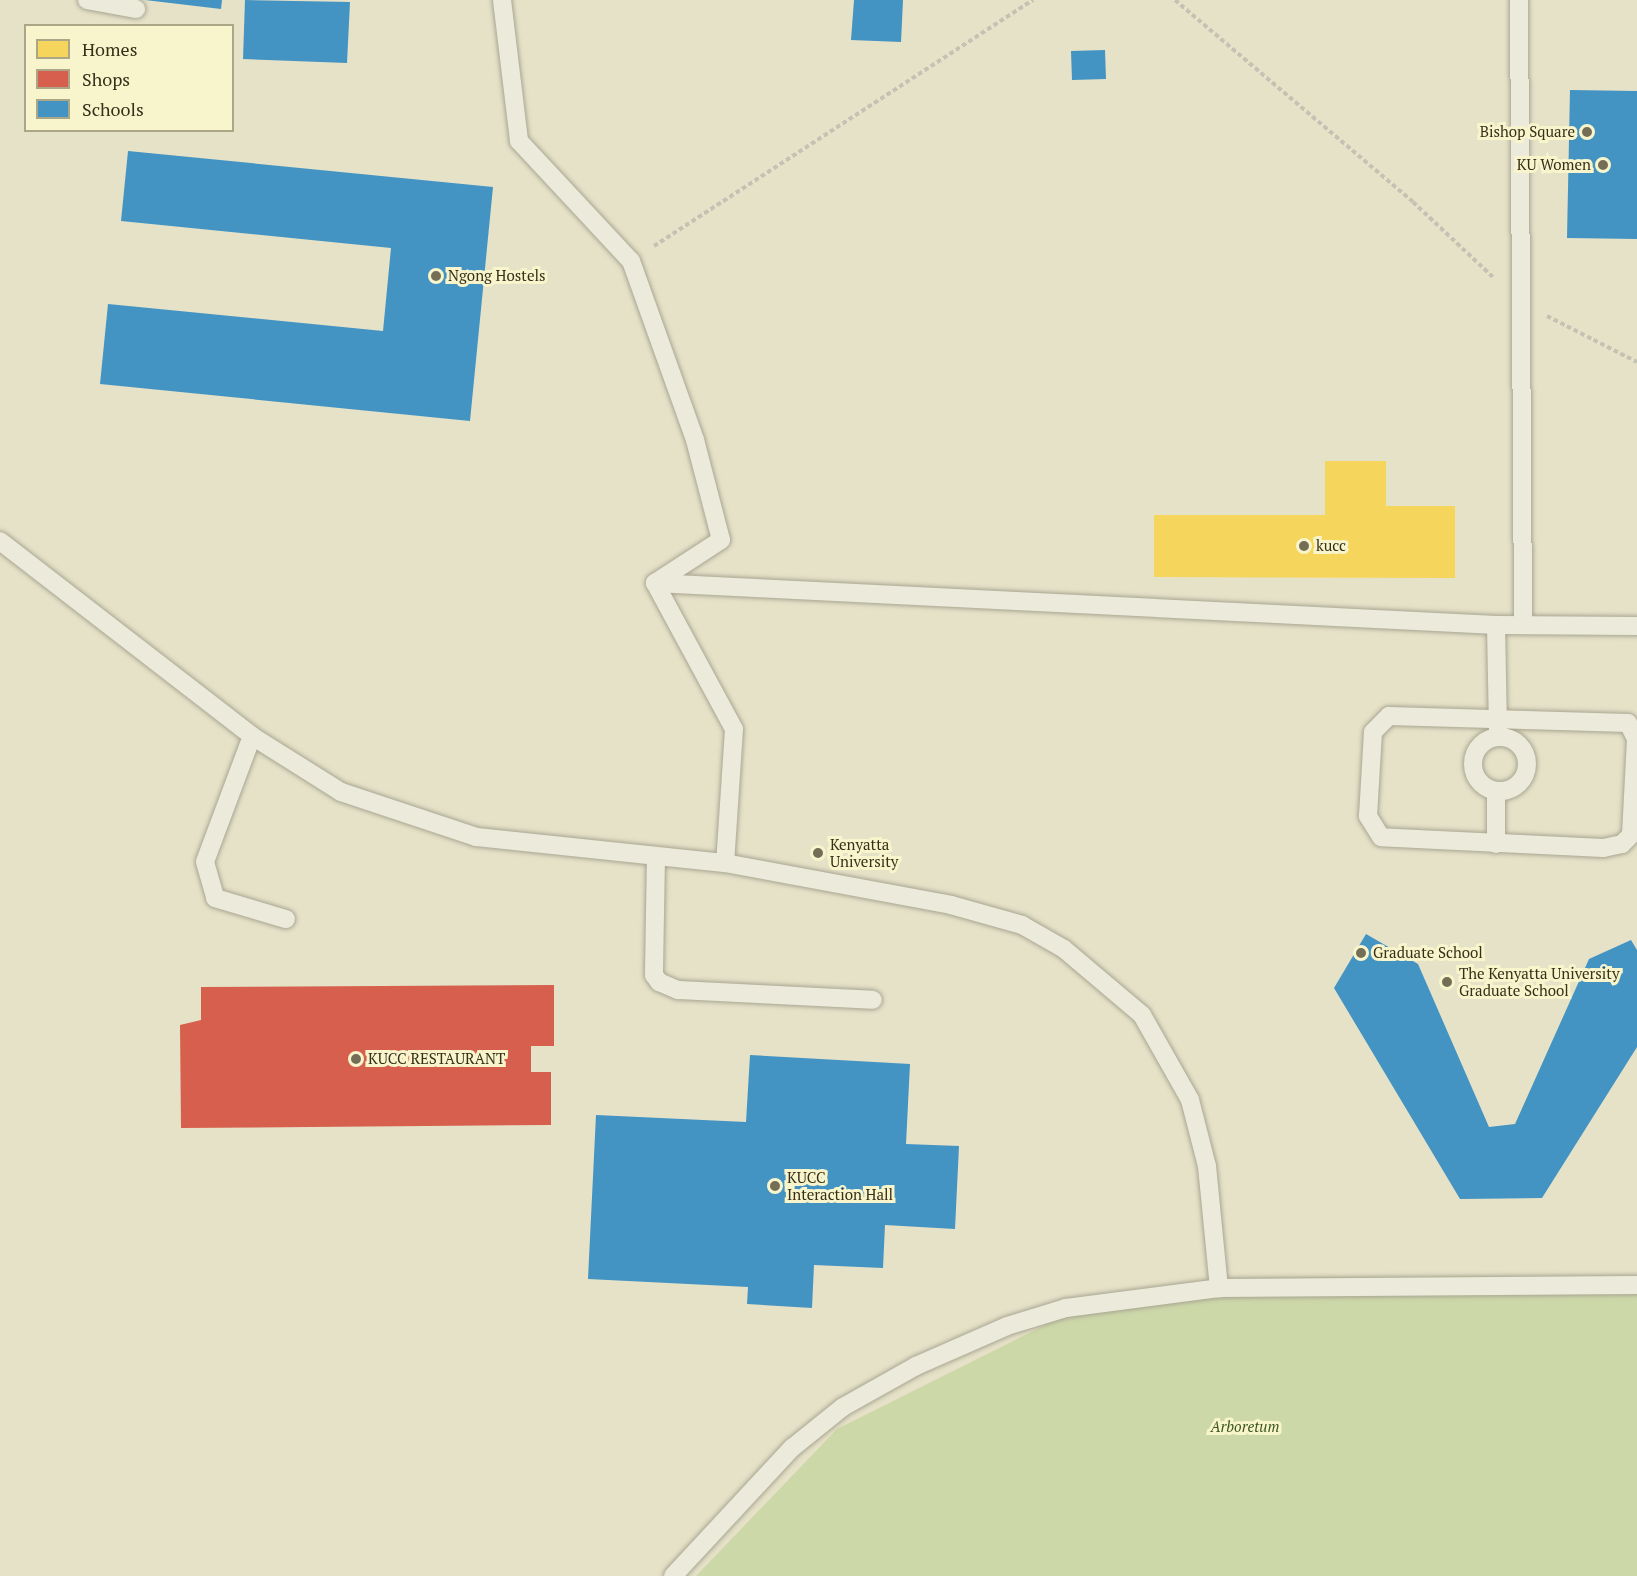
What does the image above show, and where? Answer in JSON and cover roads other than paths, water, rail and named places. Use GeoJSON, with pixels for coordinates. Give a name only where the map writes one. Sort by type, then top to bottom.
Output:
{"type":"FeatureCollection","features":[{"type":"Feature","properties":{"kind":"lane"},"geometry":{"type":"LineString","coordinates":[[87,0],[136,9]]}},
{"type":"Feature","properties":{"kind":"lane"},"geometry":{"type":"LineString","coordinates":[[502,0],[519,141],[631,261],[695,440],[721,540],[655,583]]}},
{"type":"Feature","properties":{"kind":"lane"},"geometry":{"type":"LineString","coordinates":[[1519,0],[1519,301],[1523,625]]}},
{"type":"Feature","properties":{"kind":"lane"},"geometry":{"type":"LineString","coordinates":[[0,541],[252,736],[341,792],[476,837],[725,862],[951,905],[1022,926],[1106,980],[1142,1015],[1190,1100],[1212,1199],[1219,1288]]}},
{"type":"Feature","properties":{"kind":"lane"},"geometry":{"type":"LineString","coordinates":[[655,583],[1496,625],[1637,626]]}},
{"type":"Feature","properties":{"kind":"lane"},"geometry":{"type":"LineString","coordinates":[[655,583],[734,729],[725,862]]}},
{"type":"Feature","properties":{"kind":"lane"},"geometry":{"type":"LineString","coordinates":[[1496,625],[1498,727],[1482,741],[1473,755],[1473,771],[1481,785],[1496,791],[1515,788],[1527,773],[1527,755],[1516,740],[1498,727]]}},
{"type":"Feature","properties":{"kind":"lane"},"geometry":{"type":"LineString","coordinates":[[1383,720],[1498,727],[1619,720],[1628,723],[1636,739],[1632,825],[1622,844],[1496,844],[1397,841],[1381,837],[1368,816],[1373,732],[1383,720]]}},
{"type":"Feature","properties":{"kind":"lane"},"geometry":{"type":"LineString","coordinates":[[252,736],[205,862],[215,898],[286,919]]}},
{"type":"Feature","properties":{"kind":"lane"},"geometry":{"type":"LineString","coordinates":[[1496,791],[1496,844]]}},
{"type":"Feature","properties":{"kind":"lane"},"geometry":{"type":"LineString","coordinates":[[656,855],[654,975],[659,982],[678,990],[873,999]]}},
{"type":"Feature","properties":{"kind":"lane"},"geometry":{"type":"LineString","coordinates":[[673,1576],[792,1448],[843,1407],[916,1366],[1007,1326],[1066,1308],[1219,1288],[1637,1285]]}},
{"type":"Feature","properties":{"kind":"place","name":"Bishop Square"},"geometry":{"type":"Point","coordinates":[1587,132]}},
{"type":"Feature","properties":{"kind":"place","name":"KU Women"},"geometry":{"type":"Point","coordinates":[1603,165]}},
{"type":"Feature","properties":{"kind":"place","name":"Ngong Hostels"},"geometry":{"type":"Point","coordinates":[436,276]}},
{"type":"Feature","properties":{"kind":"place","name":"kucc"},"geometry":{"type":"Point","coordinates":[1304,546]}},
{"type":"Feature","properties":{"kind":"place","name":"Kenyatta University"},"geometry":{"type":"Point","coordinates":[818,853]}},
{"type":"Feature","properties":{"kind":"place","name":"Graduate School"},"geometry":{"type":"Point","coordinates":[1361,953]}},
{"type":"Feature","properties":{"kind":"place","name":"The Kenyatta University Graduate School"},"geometry":{"type":"Point","coordinates":[1447,982]}},
{"type":"Feature","properties":{"kind":"place","name":"KUCC RESTAURANT"},"geometry":{"type":"Point","coordinates":[356,1059]}},
{"type":"Feature","properties":{"kind":"place","name":"KUCC Interaction Hall"},"geometry":{"type":"Point","coordinates":[775,1186]}},
{"type":"Feature","properties":{"kind":"park label","name":"Arboretum"},"geometry":{"type":"Point","coordinates":[1245,1427]}}]}
